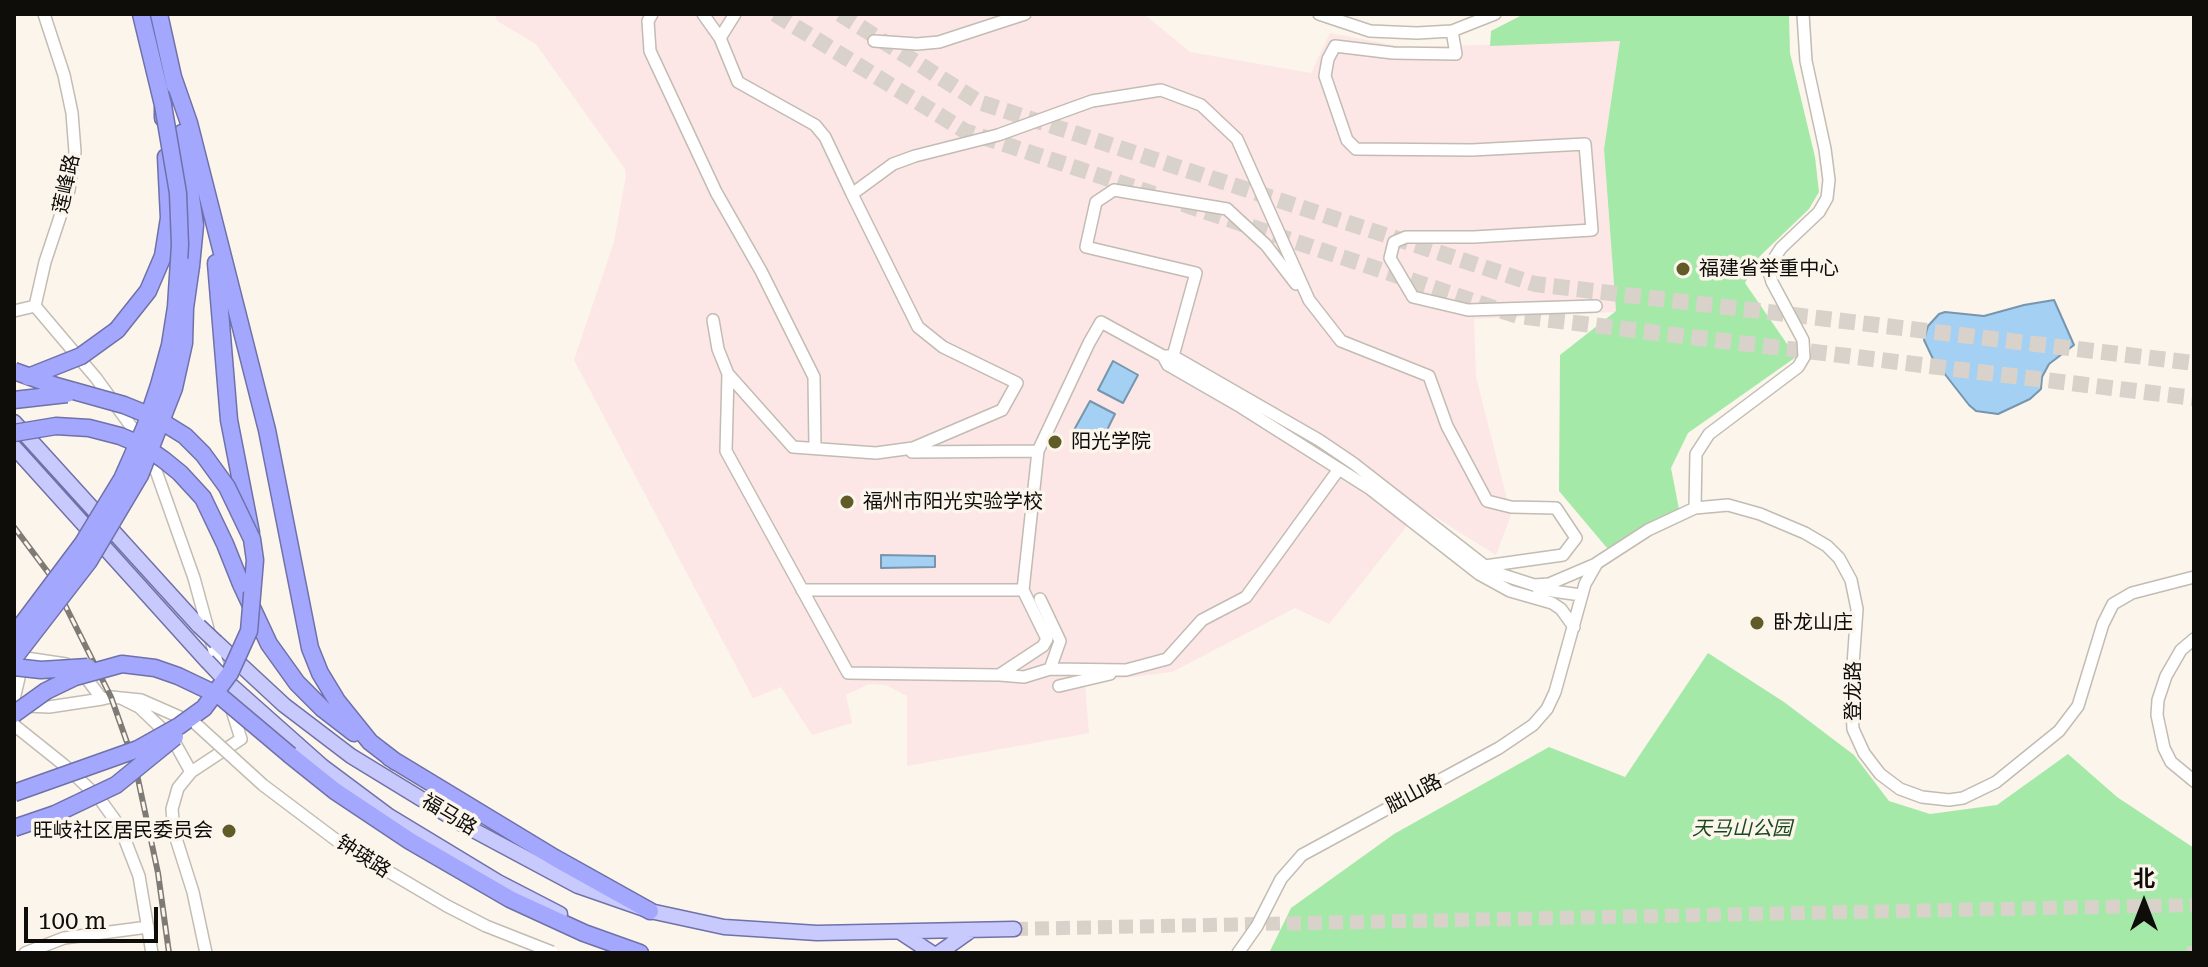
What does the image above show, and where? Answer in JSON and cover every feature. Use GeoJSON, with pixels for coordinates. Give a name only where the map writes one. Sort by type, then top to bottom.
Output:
{"type":"FeatureCollection","features":[{"type":"Feature","properties":{"kind":"highway"},"geometry":{"type":"LineString","coordinates":[[14,635],[83,543],[122,479],[159,385],[176,307],[180,245],[176,181],[163,105],[141,14]]}},
{"type":"Feature","properties":{"kind":"highway"},"geometry":{"type":"LineString","coordinates":[[159,14],[173,77],[195,225],[184,343],[174,388],[156,439],[121,510],[89,561],[14,663],[41,670],[122,664],[155,668],[200,685],[220,696],[335,791],[410,841],[510,899],[584,933],[640,953]]}},
{"type":"Feature","properties":{"kind":"highway"},"geometry":{"type":"LineString","coordinates":[[173,77],[189,123],[277,470],[310,648],[327,685],[370,742],[396,762]]}},
{"type":"Feature","properties":{"kind":"highway"},"geometry":{"type":"LineString","coordinates":[[14,381],[61,366],[99,345],[128,319],[148,291],[163,256],[169,218],[163,105]]}},
{"type":"Feature","properties":{"kind":"highway"},"geometry":{"type":"LineString","coordinates":[[14,828],[55,814],[116,785],[162,749],[204,708],[230,673],[249,631],[255,583],[252,539],[229,420],[219,281],[205,190]]}},
{"type":"Feature","properties":{"kind":"highway"},"geometry":{"type":"LineString","coordinates":[[14,371],[124,405],[171,426],[203,454],[227,487],[252,539]]}},
{"type":"Feature","properties":{"kind":"highway"},"geometry":{"type":"LineString","coordinates":[[14,400],[63,394],[124,405]]}},
{"type":"Feature","properties":{"kind":"highway"},"geometry":{"type":"LineString","coordinates":[[14,433],[56,426],[89,428],[144,446],[164,460],[203,498],[269,644],[297,683],[323,709],[396,762],[650,911]]}},
{"type":"Feature","properties":{"kind":"highway"},"geometry":{"type":"LineString","coordinates":[[14,714],[46,691],[75,677],[122,664]]}},
{"type":"Feature","properties":{"kind":"highway"},"geometry":{"type":"LineString","coordinates":[[14,793],[138,749],[204,708]]}},
{"type":"Feature","properties":{"kind":"main road","name":"福马路"},"geometry":{"type":"LineString","coordinates":[[14,422],[199,626],[284,705],[351,756],[464,825],[578,886],[650,911],[724,927],[817,933],[1014,929]]}},
{"type":"Feature","properties":{"kind":"main road","name":"福马路"},"geometry":{"type":"LineString","coordinates":[[14,447],[224,679],[322,766],[389,816],[510,889],[598,934],[652,953]]}},
{"type":"Feature","properties":{"kind":"main road"},"geometry":{"type":"LineString","coordinates":[[939,953],[971,930]]}},
{"type":"Feature","properties":{"kind":"main road"},"geometry":{"type":"LineString","coordinates":[[957,953],[960,941],[971,930]]}},
{"type":"Feature","properties":{"kind":"main road"},"geometry":{"type":"LineString","coordinates":[[899,932],[911,942],[916,953]]}},
{"type":"Feature","properties":{"kind":"main road"},"geometry":{"type":"LineString","coordinates":[[899,932],[932,953]]}},
{"type":"Feature","properties":{"kind":"street","name":"莲峰路"},"geometry":{"type":"LineString","coordinates":[[35,306],[45,262],[69,190],[75,152],[72,113],[64,75],[44,14]]}},
{"type":"Feature","properties":{"kind":"street"},"geometry":{"type":"LineString","coordinates":[[652,14],[648,21],[650,51],[716,192],[761,271],[814,377],[815,447]]}},
{"type":"Feature","properties":{"kind":"street"},"geometry":{"type":"LineString","coordinates":[[703,14],[720,38],[738,82],[815,125],[825,137],[918,327],[943,347],[1017,383],[1002,410],[913,448],[876,453]]}},
{"type":"Feature","properties":{"kind":"street"},"geometry":{"type":"LineString","coordinates":[[720,38],[735,14]]}},
{"type":"Feature","properties":{"kind":"street"},"geometry":{"type":"LineString","coordinates":[[874,41],[939,42],[1025,14]]}},
{"type":"Feature","properties":{"kind":"street"},"geometry":{"type":"LineString","coordinates":[[1319,14],[1370,31],[1417,33],[1452,31],[1495,14]]}},
{"type":"Feature","properties":{"kind":"street"},"geometry":{"type":"LineString","coordinates":[[1695,508],[1696,454],[1709,434],[1798,367],[1804,357],[1803,340],[1772,282],[1768,268],[1781,248],[1819,212],[1827,198],[1829,180],[1825,149],[1806,61],[1803,14]]}},
{"type":"Feature","properties":{"kind":"street"},"geometry":{"type":"LineString","coordinates":[[1452,31],[1456,54],[1393,53],[1335,46],[1328,59],[1325,76],[1347,140],[1356,149],[1472,150],[1585,144],[1592,230],[1474,237],[1406,237],[1394,242],[1390,258],[1413,297],[1468,310],[1596,306]]}},
{"type":"Feature","properties":{"kind":"street"},"geometry":{"type":"LineString","coordinates":[[852,194],[893,164],[904,160],[998,135],[1092,101],[1161,90],[1201,105],[1237,139],[1309,300]]}},
{"type":"Feature","properties":{"kind":"street"},"geometry":{"type":"LineString","coordinates":[[1482,570],[1563,555],[1576,538],[1556,508],[1511,507],[1487,501],[1447,426],[1429,376],[1341,341],[1266,245],[1227,209],[1114,190],[1096,202],[1086,247],[1196,273],[1168,356],[1168,365],[1308,441],[1395,502],[1482,570],[1510,591],[1581,595]]}},
{"type":"Feature","properties":{"kind":"street"},"geometry":{"type":"LineString","coordinates":[[14,311],[35,306],[96,378],[149,451],[194,578],[210,642],[241,739],[191,772],[175,794],[172,824],[193,892],[206,953]]}},
{"type":"Feature","properties":{"kind":"street"},"geometry":{"type":"LineString","coordinates":[[713,320],[718,349],[728,374],[793,447],[876,453],[1038,451]]}},
{"type":"Feature","properties":{"kind":"street"},"geometry":{"type":"LineString","coordinates":[[999,675],[1043,646],[1047,639],[1023,590],[1038,451],[1068,384],[1101,322],[1168,356]]}},
{"type":"Feature","properties":{"kind":"street"},"geometry":{"type":"LineString","coordinates":[[728,374],[726,451],[848,673],[1024,677],[1050,669],[1126,670]]}},
{"type":"Feature","properties":{"kind":"street"},"geometry":{"type":"LineString","coordinates":[[1308,441],[1339,469],[1395,502]]}},
{"type":"Feature","properties":{"kind":"street"},"geometry":{"type":"LineString","coordinates":[[1059,686],[1167,659],[1202,620],[1246,597],[1339,469]]}},
{"type":"Feature","properties":{"kind":"street","name":"登龙路"},"geometry":{"type":"LineString","coordinates":[[1534,590],[1597,563],[1648,530],[1695,508],[1728,505],[1760,514],[1805,533],[1827,546],[1839,558],[1851,580],[1857,609],[1851,693],[1853,729],[1864,753],[1880,774],[1900,789],[1922,797],[1949,800],[1963,798],[1996,782],[2059,731],[2078,706],[2103,624],[2113,604],[2132,593],[2194,577]]}},
{"type":"Feature","properties":{"kind":"street"},"geometry":{"type":"LineString","coordinates":[[1574,627],[1581,595],[1597,563]]}},
{"type":"Feature","properties":{"kind":"street"},"geometry":{"type":"LineString","coordinates":[[802,590],[1023,590]]}},
{"type":"Feature","properties":{"kind":"street"},"geometry":{"type":"LineString","coordinates":[[1534,590],[1561,609],[1574,627]]}},
{"type":"Feature","properties":{"kind":"street"},"geometry":{"type":"LineString","coordinates":[[1040,599],[1060,641],[1050,669]]}},
{"type":"Feature","properties":{"kind":"street","name":"胐山路"},"geometry":{"type":"LineString","coordinates":[[1238,953],[1257,926],[1281,879],[1302,855],[1499,748],[1533,725],[1551,700],[1574,627]]}},
{"type":"Feature","properties":{"kind":"street"},"geometry":{"type":"LineString","coordinates":[[2194,639],[2181,650],[2166,676],[2157,715],[2164,748],[2171,762],[2194,781]]}},
{"type":"Feature","properties":{"kind":"street"},"geometry":{"type":"LineString","coordinates":[[14,699],[19,678],[14,663],[26,658],[63,663],[83,672],[102,699]]}},
{"type":"Feature","properties":{"kind":"street"},"geometry":{"type":"LineString","coordinates":[[121,698],[139,707],[159,726],[176,745],[191,772]]}},
{"type":"Feature","properties":{"kind":"street","name":"钟瑛路"},"geometry":{"type":"LineString","coordinates":[[14,705],[49,707],[121,698],[154,704],[196,724],[263,785],[351,850],[409,886],[486,926],[553,952]]}},
{"type":"Feature","properties":{"kind":"street"},"geometry":{"type":"LineString","coordinates":[[14,725],[64,765],[107,808],[120,827],[135,864],[152,953]]}},
{"type":"Feature","properties":{"kind":"street"},"geometry":{"type":"LineString","coordinates":[[25,953],[64,938],[148,927]]}},
{"type":"Feature","properties":{"kind":"shaded area","name":"阳光学院"},"geometry":{"type":"Polygon","coordinates":[[[495,14],[1144,14],[1190,52],[1311,73],[1330,33],[1404,47],[1620,41],[1604,149],[1616,312],[1474,319],[1476,377],[1511,515],[1496,555],[1421,508],[1329,624],[1295,608],[1172,672],[1085,683],[1089,733],[907,766],[907,696],[886,685],[869,684],[846,695],[852,723],[812,735],[781,687],[753,698],[574,360],[614,242],[625,169],[536,44],[497,21],[495,14]]]}},
{"type":"Feature","properties":{"kind":"green space","name":"福建省举重中心"},"geometry":{"type":"Polygon","coordinates":[[[1524,14],[1789,14],[1790,53],[1815,157],[1819,192],[1809,209],[1761,255],[1745,283],[1796,357],[1688,433],[1671,468],[1679,509],[1607,548],[1559,491],[1560,355],[1616,311],[1604,149],[1620,41],[1490,46],[1491,31],[1524,14]]]}},
{"type":"Feature","properties":{"kind":"green space","name":"天马山公园"},"geometry":{"type":"Polygon","coordinates":[[[1708,653],[1784,702],[1854,755],[1889,801],[1930,814],[1997,805],[2068,754],[2117,797],[2194,848],[2194,953],[1269,953],[1291,908],[1394,834],[1549,747],[1625,777],[1708,653]]]}},
{"type":"Feature","properties":{"kind":"water"},"geometry":{"type":"Polygon","coordinates":[[[2054,300],[2074,345],[2049,364],[2042,377],[2041,389],[2030,399],[1998,414],[1976,411],[1969,405],[1933,359],[1924,340],[1928,326],[1945,312],[1984,316],[2054,300]]]}},
{"type":"Feature","properties":{"kind":"water"},"geometry":{"type":"Polygon","coordinates":[[[1113,361],[1138,375],[1123,403],[1098,390],[1113,361]]]}},
{"type":"Feature","properties":{"kind":"water"},"geometry":{"type":"Polygon","coordinates":[[[1090,401],[1115,414],[1100,444],[1074,430],[1090,401]]]}},
{"type":"Feature","properties":{"kind":"water"},"geometry":{"type":"Polygon","coordinates":[[[881,555],[935,556],[935,567],[881,568],[881,555]]]}},
{"type":"Feature","properties":{"kind":"tunnel"},"geometry":{"type":"LineString","coordinates":[[775,14],[965,131],[1154,194]]}},
{"type":"Feature","properties":{"kind":"tunnel"},"geometry":{"type":"LineString","coordinates":[[840,14],[979,102],[1535,284],[2194,363]]}},
{"type":"Feature","properties":{"kind":"tunnel"},"geometry":{"type":"LineString","coordinates":[[1183,204],[1518,316],[2194,398]]}},
{"type":"Feature","properties":{"kind":"tunnel"},"geometry":{"type":"LineString","coordinates":[[1014,929],[2194,905]]}},
{"type":"Feature","properties":{"kind":"tunnel"},"geometry":{"type":"LineString","coordinates":[[2187,953],[2194,953]]}},
{"type":"Feature","properties":{"kind":"railway"},"geometry":{"type":"LineString","coordinates":[[14,527],[50,575],[111,697],[135,765],[158,873],[169,953]]}},
{"type":"Feature","properties":{"kind":"place","name":"福建省举重中心"},"geometry":{"type":"Point","coordinates":[1683,269]}},
{"type":"Feature","properties":{"kind":"place","name":"阳光学院"},"geometry":{"type":"Point","coordinates":[1055,442]}},
{"type":"Feature","properties":{"kind":"place","name":"福州市阳光实验学校"},"geometry":{"type":"Point","coordinates":[847,502]}},
{"type":"Feature","properties":{"kind":"place","name":"卧龙山庄"},"geometry":{"type":"Point","coordinates":[1757,623]}},
{"type":"Feature","properties":{"kind":"place","name":"旺岐社区居民委员会"},"geometry":{"type":"Point","coordinates":[229,831]}}]}
